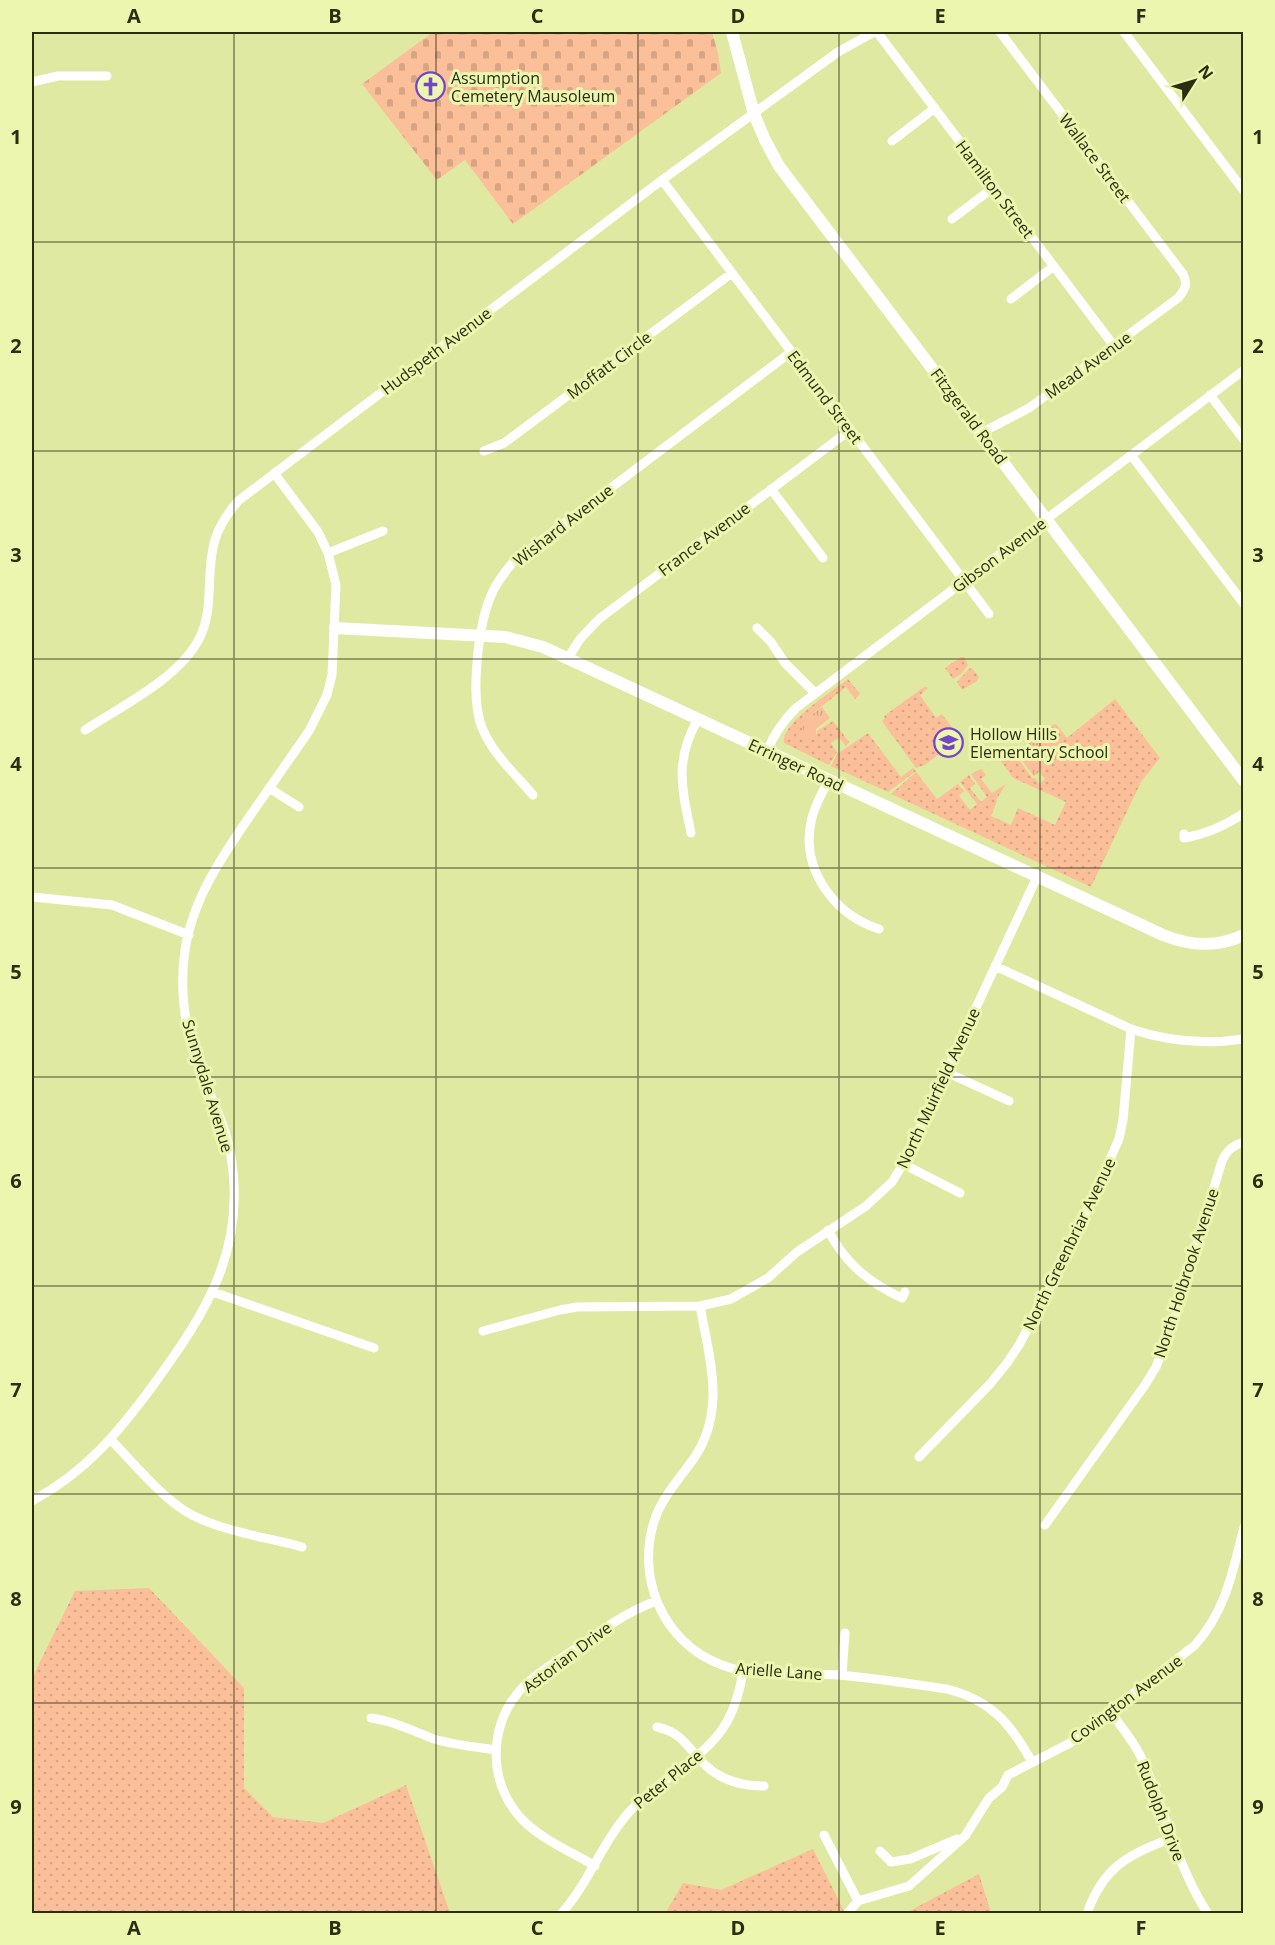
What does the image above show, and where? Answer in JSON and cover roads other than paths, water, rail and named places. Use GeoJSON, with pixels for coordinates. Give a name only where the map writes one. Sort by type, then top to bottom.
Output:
{"type":"FeatureCollection","features":[{"type":"Feature","properties":{"kind":"street","name":"Fitzgerald Road"},"geometry":{"type":"LineString","coordinates":[[732,32],[754,114],[779,165],[1244,781]]}},
{"type":"Feature","properties":{"kind":"street","name":"Hudspeth Avenue"},"geometry":{"type":"LineString","coordinates":[[85,730],[170,675],[190,655],[200,638],[206,620],[212,554],[219,528],[238,501],[662,180],[838,52],[875,32]]}},
{"type":"Feature","properties":{"kind":"street","name":"Hamilton Street"},"geometry":{"type":"LineString","coordinates":[[875,32],[1114,346]]}},
{"type":"Feature","properties":{"kind":"street","name":"Wallace Street"},"geometry":{"type":"LineString","coordinates":[[1000,32],[1183,274],[1186,285]]}},
{"type":"Feature","properties":{"kind":"street"},"geometry":{"type":"LineString","coordinates":[[1124,32],[1244,191]]}},
{"type":"Feature","properties":{"kind":"street"},"geometry":{"type":"LineString","coordinates":[[32,82],[58,76],[107,76]]}},
{"type":"Feature","properties":{"kind":"street"},"geometry":{"type":"LineString","coordinates":[[892,141],[934,108]]}},
{"type":"Feature","properties":{"kind":"street","name":"Edmund Street"},"geometry":{"type":"LineString","coordinates":[[662,180],[989,614]]}},
{"type":"Feature","properties":{"kind":"street"},"geometry":{"type":"LineString","coordinates":[[952,219],[994,187]]}},
{"type":"Feature","properties":{"kind":"street"},"geometry":{"type":"LineString","coordinates":[[1011,298],[1054,266]]}},
{"type":"Feature","properties":{"kind":"street","name":"Moffatt Circle"},"geometry":{"type":"LineString","coordinates":[[484,451],[504,443],[732,273]]}},
{"type":"Feature","properties":{"kind":"street","name":"Mead Avenue"},"geometry":{"type":"LineString","coordinates":[[981,433],[1029,408],[1178,298],[1186,285]]}},
{"type":"Feature","properties":{"kind":"street","name":"Wishard Avenue"},"geometry":{"type":"LineString","coordinates":[[533,795],[489,742],[479,719],[475,691],[481,635],[492,593],[500,578],[514,561],[791,352]]}},
{"type":"Feature","properties":{"kind":"street","name":"Gibson Avenue"},"geometry":{"type":"LineString","coordinates":[[767,751],[773,736],[784,720],[815,693],[1244,370]]}},
{"type":"Feature","properties":{"kind":"street"},"geometry":{"type":"LineString","coordinates":[[1210,395],[1244,440]]}},
{"type":"Feature","properties":{"kind":"street","name":"France Avenue"},"geometry":{"type":"LineString","coordinates":[[568,658],[580,639],[599,619],[850,430]]}},
{"type":"Feature","properties":{"kind":"street"},"geometry":{"type":"LineString","coordinates":[[1131,455],[1244,604]]}},
{"type":"Feature","properties":{"kind":"street","name":"Sunnydale Avenue"},"geometry":{"type":"LineString","coordinates":[[32,1501],[70,1478],[111,1440],[199,1320],[224,1265],[234,1208],[234,1179],[230,1150],[222,1122],[199,1068],[187,1020],[183,980],[185,950],[207,882],[221,857],[309,731],[323,704],[332,675],[335,628],[336,585],[328,553],[318,532],[274,473]]}},
{"type":"Feature","properties":{"kind":"street"},"geometry":{"type":"LineString","coordinates":[[771,489],[823,558]]}},
{"type":"Feature","properties":{"kind":"street"},"geometry":{"type":"LineString","coordinates":[[328,553],[383,531]]}},
{"type":"Feature","properties":{"kind":"street","name":"Erringer Road"},"geometry":{"type":"LineString","coordinates":[[335,628],[481,635],[523,641],[568,658],[1180,942],[1198,945],[1217,944],[1244,935]]}},
{"type":"Feature","properties":{"kind":"street"},"geometry":{"type":"LineString","coordinates":[[757,628],[771,642],[785,663],[815,693]]}},
{"type":"Feature","properties":{"kind":"street"},"geometry":{"type":"LineString","coordinates":[[691,833],[682,789],[681,770],[685,744],[698,719]]}},
{"type":"Feature","properties":{"kind":"street"},"geometry":{"type":"LineString","coordinates":[[829,780],[816,802],[810,823],[810,847],[814,869],[825,890],[839,906],[856,920],[879,929]]}},
{"type":"Feature","properties":{"kind":"street"},"geometry":{"type":"LineString","coordinates":[[269,788],[299,807]]}},
{"type":"Feature","properties":{"kind":"street"},"geometry":{"type":"LineString","coordinates":[[1184,834],[1184,838],[1202,835],[1244,813]]}},
{"type":"Feature","properties":{"kind":"street","name":"North Muirfield Avenue"},"geometry":{"type":"LineString","coordinates":[[483,1331],[577,1307],[700,1306],[717,1303],[745,1293],[768,1278],[797,1252],[878,1197],[892,1182],[903,1164],[1037,877]]}},
{"type":"Feature","properties":{"kind":"street"},"geometry":{"type":"LineString","coordinates":[[32,897],[112,905],[189,935]]}},
{"type":"Feature","properties":{"kind":"street"},"geometry":{"type":"LineString","coordinates":[[995,966],[1131,1029],[1168,1040],[1208,1043],[1244,1039]]}},
{"type":"Feature","properties":{"kind":"street","name":"North Greenbriar Avenue"},"geometry":{"type":"LineString","coordinates":[[919,1457],[990,1384],[1007,1363],[1063,1264],[1119,1139],[1123,1120],[1131,1029]]}},
{"type":"Feature","properties":{"kind":"street"},"geometry":{"type":"LineString","coordinates":[[946,1072],[1009,1101]]}},
{"type":"Feature","properties":{"kind":"street","name":"North Holbrook Avenue"},"geometry":{"type":"LineString","coordinates":[[1045,1526],[1156,1367],[1172,1327],[1222,1161],[1232,1146],[1244,1142]]}},
{"type":"Feature","properties":{"kind":"street"},"geometry":{"type":"LineString","coordinates":[[903,1164],[960,1193]]}},
{"type":"Feature","properties":{"kind":"street"},"geometry":{"type":"LineString","coordinates":[[828,1230],[844,1256],[866,1278],[882,1289],[902,1298],[905,1292]]}},
{"type":"Feature","properties":{"kind":"street"},"geometry":{"type":"LineString","coordinates":[[213,1292],[374,1348]]}},
{"type":"Feature","properties":{"kind":"street","name":"Arielle Lane"},"geometry":{"type":"LineString","coordinates":[[700,1306],[713,1380],[713,1411],[704,1440],[696,1455],[664,1500],[652,1529],[648,1557],[649,1573],[656,1600],[672,1629],[694,1650],[722,1665],[743,1671],[842,1675],[961,1692],[984,1703],[1003,1718],[1018,1736],[1032,1762]]}},
{"type":"Feature","properties":{"kind":"street"},"geometry":{"type":"LineString","coordinates":[[111,1440],[168,1498],[191,1514],[214,1524],[302,1547]]}},
{"type":"Feature","properties":{"kind":"street","name":"Covington Avenue"},"geometry":{"type":"LineString","coordinates":[[858,1901],[909,1886],[965,1836],[988,1798],[1002,1787],[1008,1775],[1070,1743],[1182,1656],[1207,1633],[1223,1603],[1244,1527]]}},
{"type":"Feature","properties":{"kind":"street","name":"Astorian Drive"},"geometry":{"type":"LineString","coordinates":[[595,1866],[539,1833],[512,1807],[501,1786],[497,1770],[496,1749],[500,1727],[505,1713],[524,1686],[619,1619],[656,1600]]}},
{"type":"Feature","properties":{"kind":"street"},"geometry":{"type":"LineString","coordinates":[[842,1675],[845,1633]]}},
{"type":"Feature","properties":{"kind":"street","name":"Peter Place"},"geometry":{"type":"LineString","coordinates":[[561,1914],[581,1888],[618,1825],[630,1810],[714,1741],[727,1724],[736,1704],[743,1671]]}},
{"type":"Feature","properties":{"kind":"street","name":"Rudolph Drive"},"geometry":{"type":"LineString","coordinates":[[1110,1712],[1139,1753],[1191,1885],[1208,1914]]}},
{"type":"Feature","properties":{"kind":"street"},"geometry":{"type":"LineString","coordinates":[[371,1718],[388,1720],[448,1742],[496,1749]]}},
{"type":"Feature","properties":{"kind":"street"},"geometry":{"type":"LineString","coordinates":[[657,1727],[674,1731],[712,1771],[731,1781],[764,1786]]}},
{"type":"Feature","properties":{"kind":"street"},"geometry":{"type":"LineString","coordinates":[[824,1835],[858,1901],[847,1914]]}},
{"type":"Feature","properties":{"kind":"street"},"geometry":{"type":"LineString","coordinates":[[880,1851],[891,1862],[910,1859],[965,1836]]}},
{"type":"Feature","properties":{"kind":"street"},"geometry":{"type":"LineString","coordinates":[[1088,1911],[1100,1886],[1118,1865],[1139,1850],[1172,1838]]}},
{"type":"Feature","properties":{"kind":"place","name":"Assumption Cemetery Mausoleum"},"geometry":{"type":"Point","coordinates":[430,87]}},
{"type":"Feature","properties":{"kind":"place","name":"Hollow Hills Elementary School"},"geometry":{"type":"Point","coordinates":[949,743]}}]}
